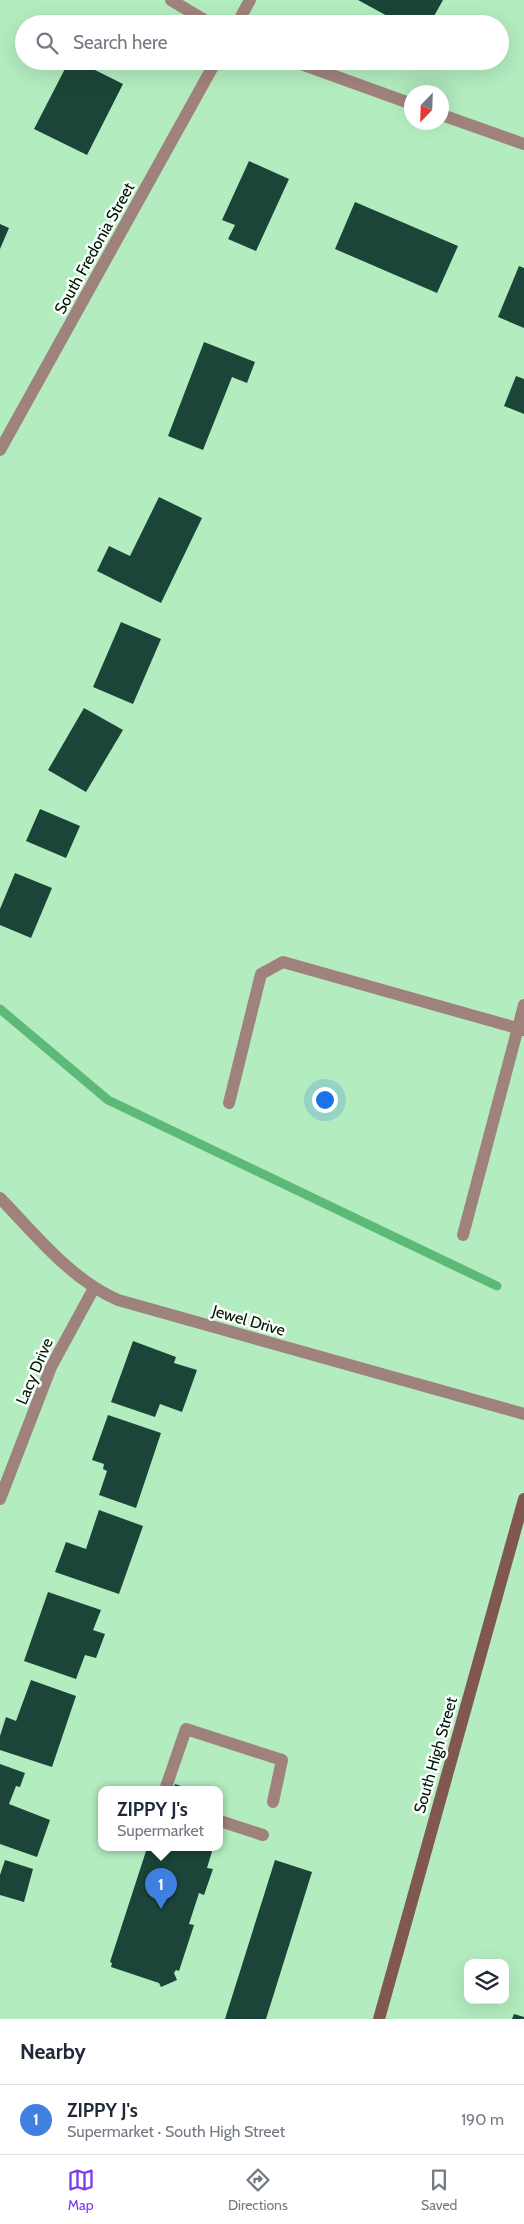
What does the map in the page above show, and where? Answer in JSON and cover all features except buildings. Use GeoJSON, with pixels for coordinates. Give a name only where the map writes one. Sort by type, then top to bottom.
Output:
{"type":"FeatureCollection","features":[{"type":"Feature","properties":{"kind":"main road","name":"South High Street"},"geometry":{"type":"LineString","coordinates":[[379,2019],[524,1499]]}},
{"type":"Feature","properties":{"kind":"street"},"geometry":{"type":"LineString","coordinates":[[171,0],[196,15]]}},
{"type":"Feature","properties":{"kind":"street"},"geometry":{"type":"LineString","coordinates":[[242,15],[250,0]]}},
{"type":"Feature","properties":{"kind":"street","name":"South Fredonia Street"},"geometry":{"type":"LineString","coordinates":[[0,450],[211,70]]}},
{"type":"Feature","properties":{"kind":"street"},"geometry":{"type":"LineString","coordinates":[[317,70],[404,101]]}},
{"type":"Feature","properties":{"kind":"street"},"geometry":{"type":"LineString","coordinates":[[449,117],[524,144]]}},
{"type":"Feature","properties":{"kind":"street"},"geometry":{"type":"LineString","coordinates":[[229,1103],[261,974],[283,962],[521,1030]]}},
{"type":"Feature","properties":{"kind":"street"},"geometry":{"type":"LineString","coordinates":[[464,1235],[521,1030],[524,1005]]}},
{"type":"Feature","properties":{"kind":"street","name":"Jewel Drive"},"geometry":{"type":"LineString","coordinates":[[0,1198],[77,1276],[94,1288],[130,1303],[524,1414]]}},
{"type":"Feature","properties":{"kind":"street","name":"Lacy Drive"},"geometry":{"type":"LineString","coordinates":[[0,1499],[55,1359],[94,1288]]}},
{"type":"Feature","properties":{"kind":"street"},"geometry":{"type":"LineString","coordinates":[[165,1786],[186,1728],[282,1760],[273,1802]]}},
{"type":"Feature","properties":{"kind":"street"},"geometry":{"type":"LineString","coordinates":[[223,1822],[263,1836]]}},
{"type":"Feature","properties":{"kind":"waterway"},"geometry":{"type":"LineString","coordinates":[[0,1009],[108,1100],[497,1286]]}},
{"type":"Feature","properties":{"kind":"place","name":"ZIPPY J's"},"geometry":{"type":"Point","coordinates":[161,1909]}}]}
